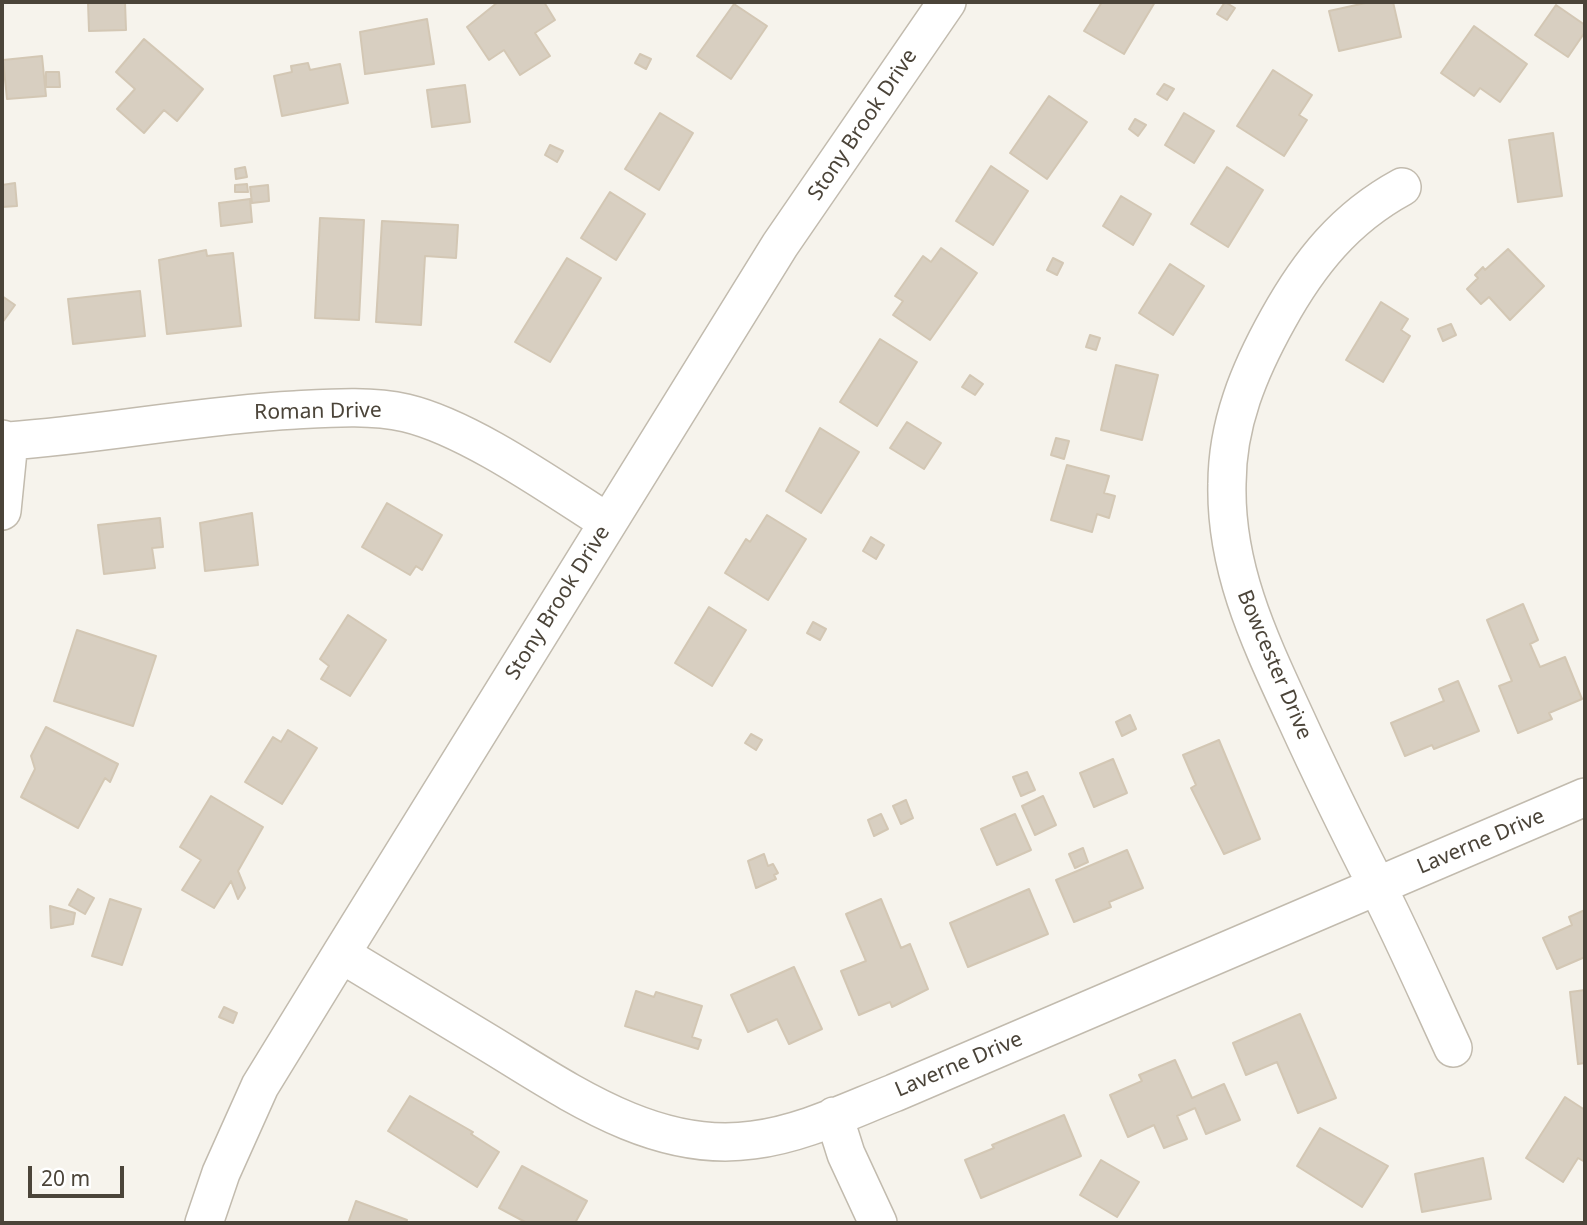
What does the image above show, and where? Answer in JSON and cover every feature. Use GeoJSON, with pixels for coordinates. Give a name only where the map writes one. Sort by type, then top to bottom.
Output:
{"type":"FeatureCollection","features":[{"type":"Feature","properties":{"kind":"street","name":"Stony Brook Drive"},"geometry":{"type":"LineString","coordinates":[[204,1223],[221,1174],[260,1086],[780,245],[947,2]]}},
{"type":"Feature","properties":{"kind":"street","name":"Bowcester Drive"},"geometry":{"type":"LineString","coordinates":[[1402,187],[1343,227],[1294,289],[1256,357],[1242,393],[1228,456],[1227,484],[1232,554],[1250,613],[1349,834],[1377,886],[1453,1048]]}},
{"type":"Feature","properties":{"kind":"street","name":"Roman Drive"},"geometry":{"type":"LineString","coordinates":[[5,440],[71,436],[248,412],[364,408],[407,413],[437,424],[505,458],[607,522]]}},
{"type":"Feature","properties":{"kind":"street"},"geometry":{"type":"LineString","coordinates":[[2,511],[5,440]]}},
{"type":"Feature","properties":{"kind":"street","name":"Laverne Drive"},"geometry":{"type":"LineString","coordinates":[[341,954],[583,1101],[630,1123],[696,1139],[751,1141],[785,1135],[834,1116],[1585,797]]}},
{"type":"Feature","properties":{"kind":"street"},"geometry":{"type":"LineString","coordinates":[[834,1116],[846,1154],[878,1223]]}},
{"type":"Feature","properties":{"kind":"building"},"geometry":{"type":"Polygon","coordinates":[[[88,2],[125,2],[126,30],[89,31],[88,2]]]}},
{"type":"Feature","properties":{"kind":"building"},"geometry":{"type":"Polygon","coordinates":[[[498,2],[544,2],[555,20],[535,33],[550,56],[520,75],[504,50],[489,60],[467,27],[498,2]]]}},
{"type":"Feature","properties":{"kind":"building"},"geometry":{"type":"Polygon","coordinates":[[[1102,2],[1155,2],[1124,54],[1084,31],[1102,2]]]}},
{"type":"Feature","properties":{"kind":"building"},"geometry":{"type":"Polygon","coordinates":[[[1225,2],[1235,8],[1227,20],[1217,14],[1225,2]]]}},
{"type":"Feature","properties":{"kind":"building"},"geometry":{"type":"Polygon","coordinates":[[[1370,2],[1393,2],[1401,37],[1339,51],[1329,11],[1370,2]]]}},
{"type":"Feature","properties":{"kind":"building"},"geometry":{"type":"Polygon","coordinates":[[[734,4],[767,26],[731,79],[697,56],[734,4]]]}},
{"type":"Feature","properties":{"kind":"building"},"geometry":{"type":"Polygon","coordinates":[[[1556,5],[1585,25],[1585,32],[1568,57],[1535,35],[1556,5]]]}},
{"type":"Feature","properties":{"kind":"building"},"geometry":{"type":"Polygon","coordinates":[[[427,19],[434,64],[365,74],[360,32],[427,19]]]}},
{"type":"Feature","properties":{"kind":"building"},"geometry":{"type":"Polygon","coordinates":[[[1474,26],[1527,64],[1500,102],[1480,88],[1474,96],[1441,73],[1474,26]]]}},
{"type":"Feature","properties":{"kind":"building"},"geometry":{"type":"Polygon","coordinates":[[[144,39],[203,89],[177,121],[164,110],[144,133],[117,109],[135,89],[116,72],[144,39]]]}},
{"type":"Feature","properties":{"kind":"building"},"geometry":{"type":"Polygon","coordinates":[[[640,54],[651,59],[646,69],[635,63],[640,54]]]}},
{"type":"Feature","properties":{"kind":"building"},"geometry":{"type":"Polygon","coordinates":[[[42,56],[46,96],[7,99],[3,60],[42,56]]]}},
{"type":"Feature","properties":{"kind":"building"},"geometry":{"type":"Polygon","coordinates":[[[308,63],[310,70],[340,64],[348,103],[282,116],[274,76],[292,72],[291,66],[308,63]]]}},
{"type":"Feature","properties":{"kind":"building"},"geometry":{"type":"Polygon","coordinates":[[[1273,70],[1312,95],[1299,115],[1307,120],[1284,156],[1237,126],[1273,70]]]}},
{"type":"Feature","properties":{"kind":"building"},"geometry":{"type":"Polygon","coordinates":[[[46,72],[59,72],[60,87],[46,87],[46,72]]]}},
{"type":"Feature","properties":{"kind":"building"},"geometry":{"type":"Polygon","coordinates":[[[1164,84],[1174,89],[1167,100],[1157,94],[1164,84]]]}},
{"type":"Feature","properties":{"kind":"building"},"geometry":{"type":"Polygon","coordinates":[[[465,85],[470,122],[432,127],[427,90],[465,85]]]}},
{"type":"Feature","properties":{"kind":"building"},"geometry":{"type":"Polygon","coordinates":[[[1049,96],[1087,122],[1047,179],[1010,153],[1049,96]]]}},
{"type":"Feature","properties":{"kind":"building"},"geometry":{"type":"Polygon","coordinates":[[[660,113],[693,133],[659,190],[625,169],[660,113]]]}},
{"type":"Feature","properties":{"kind":"building"},"geometry":{"type":"Polygon","coordinates":[[[1184,113],[1214,131],[1194,163],[1165,145],[1184,113]]]}},
{"type":"Feature","properties":{"kind":"building"},"geometry":{"type":"Polygon","coordinates":[[[1135,119],[1146,125],[1138,136],[1129,129],[1135,119]]]}},
{"type":"Feature","properties":{"kind":"building"},"geometry":{"type":"Polygon","coordinates":[[[1553,133],[1562,196],[1518,202],[1509,140],[1553,133]]]}},
{"type":"Feature","properties":{"kind":"building"},"geometry":{"type":"Polygon","coordinates":[[[550,145],[563,151],[557,162],[545,155],[550,145]]]}},
{"type":"Feature","properties":{"kind":"building"},"geometry":{"type":"Polygon","coordinates":[[[991,166],[1028,191],[993,245],[956,221],[991,166]]]}},
{"type":"Feature","properties":{"kind":"building"},"geometry":{"type":"Polygon","coordinates":[[[245,167],[247,177],[236,179],[235,169],[245,167]]]}},
{"type":"Feature","properties":{"kind":"building"},"geometry":{"type":"Polygon","coordinates":[[[1227,167],[1263,190],[1228,247],[1191,224],[1227,167]]]}},
{"type":"Feature","properties":{"kind":"building"},"geometry":{"type":"Polygon","coordinates":[[[15,183],[17,206],[2,207],[2,185],[15,183]]]}},
{"type":"Feature","properties":{"kind":"building"},"geometry":{"type":"Polygon","coordinates":[[[247,184],[248,192],[235,192],[235,185],[247,184]]]}},
{"type":"Feature","properties":{"kind":"building"},"geometry":{"type":"Polygon","coordinates":[[[268,185],[269,201],[252,203],[250,187],[268,185]]]}},
{"type":"Feature","properties":{"kind":"building"},"geometry":{"type":"Polygon","coordinates":[[[610,192],[645,214],[616,260],[581,238],[610,192]]]}},
{"type":"Feature","properties":{"kind":"building"},"geometry":{"type":"Polygon","coordinates":[[[1121,196],[1151,214],[1133,245],[1103,226],[1121,196]]]}},
{"type":"Feature","properties":{"kind":"building"},"geometry":{"type":"Polygon","coordinates":[[[250,199],[252,222],[221,226],[219,203],[250,199]]]}},
{"type":"Feature","properties":{"kind":"building"},"geometry":{"type":"Polygon","coordinates":[[[320,218],[364,220],[359,320],[315,318],[320,218]]]}},
{"type":"Feature","properties":{"kind":"building"},"geometry":{"type":"Polygon","coordinates":[[[382,221],[458,225],[456,258],[425,256],[421,325],[376,322],[382,221]]]}},
{"type":"Feature","properties":{"kind":"building"},"geometry":{"type":"Polygon","coordinates":[[[941,248],[977,273],[930,340],[893,315],[903,301],[895,296],[923,256],[931,262],[941,248]]]}},
{"type":"Feature","properties":{"kind":"building"},"geometry":{"type":"Polygon","coordinates":[[[1508,249],[1544,286],[1510,320],[1489,297],[1481,304],[1467,289],[1478,278],[1475,275],[1483,267],[1485,270],[1508,249]]]}},
{"type":"Feature","properties":{"kind":"building"},"geometry":{"type":"Polygon","coordinates":[[[206,250],[207,256],[233,253],[241,326],[167,334],[159,260],[206,250]]]}},
{"type":"Feature","properties":{"kind":"building"},"geometry":{"type":"Polygon","coordinates":[[[567,258],[601,278],[550,362],[515,342],[567,258]]]}},
{"type":"Feature","properties":{"kind":"building"},"geometry":{"type":"Polygon","coordinates":[[[1053,258],[1063,263],[1057,275],[1047,270],[1053,258]]]}},
{"type":"Feature","properties":{"kind":"building"},"geometry":{"type":"Polygon","coordinates":[[[1170,264],[1204,286],[1173,335],[1139,313],[1170,264]]]}},
{"type":"Feature","properties":{"kind":"building"},"geometry":{"type":"Polygon","coordinates":[[[140,291],[145,336],[73,344],[68,299],[140,291]]]}},
{"type":"Feature","properties":{"kind":"building"},"geometry":{"type":"Polygon","coordinates":[[[2,296],[15,305],[2,323],[2,296]]]}},
{"type":"Feature","properties":{"kind":"building"},"geometry":{"type":"Polygon","coordinates":[[[1381,302],[1408,319],[1401,330],[1410,336],[1383,382],[1346,360],[1381,302]]]}},
{"type":"Feature","properties":{"kind":"building"},"geometry":{"type":"Polygon","coordinates":[[[1451,324],[1456,335],[1443,341],[1438,329],[1451,324]]]}},
{"type":"Feature","properties":{"kind":"building"},"geometry":{"type":"Polygon","coordinates":[[[1090,335],[1100,338],[1096,350],[1086,347],[1090,335]]]}},
{"type":"Feature","properties":{"kind":"building"},"geometry":{"type":"Polygon","coordinates":[[[880,339],[917,362],[877,426],[840,402],[880,339]]]}},
{"type":"Feature","properties":{"kind":"building"},"geometry":{"type":"Polygon","coordinates":[[[1116,365],[1158,375],[1142,440],[1101,430],[1116,365]]]}},
{"type":"Feature","properties":{"kind":"building"},"geometry":{"type":"Polygon","coordinates":[[[970,375],[983,384],[975,395],[962,387],[970,375]]]}},
{"type":"Feature","properties":{"kind":"building"},"geometry":{"type":"Polygon","coordinates":[[[907,422],[941,443],[924,469],[890,448],[907,422]]]}},
{"type":"Feature","properties":{"kind":"building"},"geometry":{"type":"Polygon","coordinates":[[[820,428],[859,452],[821,513],[786,491],[820,428]]]}},
{"type":"Feature","properties":{"kind":"building"},"geometry":{"type":"Polygon","coordinates":[[[1056,438],[1069,441],[1064,459],[1051,455],[1056,438]]]}},
{"type":"Feature","properties":{"kind":"building"},"geometry":{"type":"Polygon","coordinates":[[[1067,465],[1109,476],[1104,493],[1115,496],[1109,518],[1097,514],[1092,532],[1051,520],[1067,465]]]}},
{"type":"Feature","properties":{"kind":"building"},"geometry":{"type":"Polygon","coordinates":[[[387,503],[442,535],[422,570],[416,566],[410,575],[362,547],[387,503]]]}},
{"type":"Feature","properties":{"kind":"building"},"geometry":{"type":"Polygon","coordinates":[[[252,513],[258,565],[205,571],[200,523],[252,513]]]}},
{"type":"Feature","properties":{"kind":"building"},"geometry":{"type":"Polygon","coordinates":[[[767,515],[806,539],[768,600],[725,573],[746,539],[750,542],[767,515]]]}},
{"type":"Feature","properties":{"kind":"building"},"geometry":{"type":"Polygon","coordinates":[[[160,518],[163,547],[152,548],[155,568],[104,574],[98,525],[160,518]]]}},
{"type":"Feature","properties":{"kind":"building"},"geometry":{"type":"Polygon","coordinates":[[[871,537],[884,545],[876,559],[863,551],[871,537]]]}},
{"type":"Feature","properties":{"kind":"building"},"geometry":{"type":"Polygon","coordinates":[[[1523,604],[1538,640],[1530,644],[1540,667],[1565,657],[1582,699],[1549,713],[1552,719],[1518,733],[1499,686],[1512,681],[1487,620],[1523,604]]]}},
{"type":"Feature","properties":{"kind":"building"},"geometry":{"type":"Polygon","coordinates":[[[709,607],[746,630],[712,686],[675,663],[709,607]]]}},
{"type":"Feature","properties":{"kind":"building"},"geometry":{"type":"Polygon","coordinates":[[[348,615],[386,640],[350,696],[321,679],[329,666],[320,659],[348,615]]]}},
{"type":"Feature","properties":{"kind":"building"},"geometry":{"type":"Polygon","coordinates":[[[813,622],[826,629],[820,640],[807,633],[813,622]]]}},
{"type":"Feature","properties":{"kind":"building"},"geometry":{"type":"Polygon","coordinates":[[[77,630],[156,656],[133,726],[54,701],[77,630]]]}},
{"type":"Feature","properties":{"kind":"building"},"geometry":{"type":"Polygon","coordinates":[[[1458,681],[1479,731],[1434,749],[1432,745],[1405,756],[1391,723],[1444,701],[1439,689],[1458,681]]]}},
{"type":"Feature","properties":{"kind":"building"},"geometry":{"type":"Polygon","coordinates":[[[1130,715],[1136,729],[1122,736],[1116,722],[1130,715]]]}},
{"type":"Feature","properties":{"kind":"building"},"geometry":{"type":"Polygon","coordinates":[[[46,727],[118,764],[110,782],[105,778],[78,828],[21,797],[35,769],[31,756],[46,727]]]}},
{"type":"Feature","properties":{"kind":"building"},"geometry":{"type":"Polygon","coordinates":[[[288,730],[317,748],[282,804],[245,782],[273,737],[281,742],[288,730]]]}},
{"type":"Feature","properties":{"kind":"building"},"geometry":{"type":"Polygon","coordinates":[[[751,734],[762,740],[756,750],[745,743],[751,734]]]}},
{"type":"Feature","properties":{"kind":"building"},"geometry":{"type":"Polygon","coordinates":[[[1219,740],[1260,839],[1224,854],[1191,788],[1196,785],[1183,755],[1219,740]]]}},
{"type":"Feature","properties":{"kind":"building"},"geometry":{"type":"Polygon","coordinates":[[[1113,759],[1127,793],[1094,807],[1080,773],[1113,759]]]}},
{"type":"Feature","properties":{"kind":"building"},"geometry":{"type":"Polygon","coordinates":[[[1027,772],[1035,790],[1021,796],[1013,777],[1027,772]]]}},
{"type":"Feature","properties":{"kind":"building"},"geometry":{"type":"Polygon","coordinates":[[[211,796],[263,827],[238,871],[245,888],[238,899],[231,881],[214,908],[182,890],[201,860],[180,847],[211,796]]]}},
{"type":"Feature","properties":{"kind":"building"},"geometry":{"type":"Polygon","coordinates":[[[1043,796],[1056,825],[1035,835],[1022,806],[1043,796]]]}},
{"type":"Feature","properties":{"kind":"building"},"geometry":{"type":"Polygon","coordinates":[[[906,800],[913,818],[901,824],[893,806],[906,800]]]}},
{"type":"Feature","properties":{"kind":"building"},"geometry":{"type":"Polygon","coordinates":[[[881,814],[888,829],[874,836],[868,820],[881,814]]]}},
{"type":"Feature","properties":{"kind":"building"},"geometry":{"type":"Polygon","coordinates":[[[1015,814],[1031,850],[997,865],[981,829],[1015,814]]]}},
{"type":"Feature","properties":{"kind":"building"},"geometry":{"type":"Polygon","coordinates":[[[1083,848],[1088,862],[1075,868],[1069,854],[1083,848]]]}},
{"type":"Feature","properties":{"kind":"building"},"geometry":{"type":"Polygon","coordinates":[[[1127,850],[1143,888],[1109,902],[1111,907],[1074,922],[1056,880],[1127,850]]]}},
{"type":"Feature","properties":{"kind":"building"},"geometry":{"type":"Polygon","coordinates":[[[764,854],[768,866],[773,864],[778,873],[774,875],[776,879],[756,888],[748,861],[764,854]]]}},
{"type":"Feature","properties":{"kind":"building"},"geometry":{"type":"Polygon","coordinates":[[[78,889],[94,898],[85,914],[69,905],[78,889]]]}},
{"type":"Feature","properties":{"kind":"building"},"geometry":{"type":"Polygon","coordinates":[[[1029,889],[1048,934],[968,967],[950,923],[1029,889]]]}},
{"type":"Feature","properties":{"kind":"building"},"geometry":{"type":"Polygon","coordinates":[[[110,899],[141,909],[122,965],[92,956],[110,899]]]}},
{"type":"Feature","properties":{"kind":"building"},"geometry":{"type":"Polygon","coordinates":[[[881,899],[901,948],[910,944],[928,989],[892,1007],[890,1002],[859,1015],[841,971],[866,961],[846,914],[881,899]]]}},
{"type":"Feature","properties":{"kind":"building"},"geometry":{"type":"Polygon","coordinates":[[[50,906],[75,913],[73,924],[51,928],[50,906]]]}},
{"type":"Feature","properties":{"kind":"building"},"geometry":{"type":"Polygon","coordinates":[[[1585,910],[1585,957],[1557,969],[1543,938],[1572,925],[1569,917],[1585,910]]]}},
{"type":"Feature","properties":{"kind":"building"},"geometry":{"type":"Polygon","coordinates":[[[794,967],[822,1029],[789,1044],[777,1019],[748,1032],[731,995],[794,967]]]}},
{"type":"Feature","properties":{"kind":"building"},"geometry":{"type":"Polygon","coordinates":[[[1585,990],[1585,1063],[1578,1064],[1570,992],[1585,990]]]}},
{"type":"Feature","properties":{"kind":"building"},"geometry":{"type":"Polygon","coordinates":[[[636,991],[654,997],[656,992],[702,1006],[692,1037],[701,1040],[698,1049],[625,1026],[636,991]]]}},
{"type":"Feature","properties":{"kind":"building"},"geometry":{"type":"Polygon","coordinates":[[[224,1007],[237,1013],[233,1023],[219,1017],[224,1007]]]}},
{"type":"Feature","properties":{"kind":"building"},"geometry":{"type":"Polygon","coordinates":[[[1300,1014],[1336,1098],[1298,1113],[1277,1062],[1246,1075],[1233,1043],[1300,1014]]]}},
{"type":"Feature","properties":{"kind":"building"},"geometry":{"type":"Polygon","coordinates":[[[1175,1060],[1192,1098],[1224,1084],[1240,1120],[1206,1134],[1195,1108],[1177,1116],[1187,1139],[1164,1148],[1154,1125],[1128,1137],[1110,1095],[1142,1081],[1139,1075],[1175,1060]]]}},
{"type":"Feature","properties":{"kind":"building"},"geometry":{"type":"Polygon","coordinates":[[[410,1096],[473,1132],[471,1134],[499,1152],[477,1187],[388,1131],[410,1096]]]}},
{"type":"Feature","properties":{"kind":"building"},"geometry":{"type":"Polygon","coordinates":[[[1565,1097],[1585,1110],[1585,1162],[1578,1158],[1563,1182],[1526,1158],[1565,1097]]]}},
{"type":"Feature","properties":{"kind":"building"},"geometry":{"type":"Polygon","coordinates":[[[1064,1115],[1081,1156],[981,1198],[965,1160],[994,1148],[992,1145],[1064,1115]]]}},
{"type":"Feature","properties":{"kind":"building"},"geometry":{"type":"Polygon","coordinates":[[[1320,1128],[1388,1166],[1362,1207],[1297,1166],[1320,1128]]]}},
{"type":"Feature","properties":{"kind":"building"},"geometry":{"type":"Polygon","coordinates":[[[1483,1158],[1491,1199],[1422,1212],[1415,1174],[1483,1158]]]}},
{"type":"Feature","properties":{"kind":"building"},"geometry":{"type":"Polygon","coordinates":[[[1101,1160],[1139,1182],[1117,1217],[1080,1195],[1101,1160]]]}},
{"type":"Feature","properties":{"kind":"building"},"geometry":{"type":"Polygon","coordinates":[[[522,1166],[587,1201],[575,1223],[527,1223],[499,1208],[522,1166]]]}},
{"type":"Feature","properties":{"kind":"building"},"geometry":{"type":"Polygon","coordinates":[[[356,1201],[407,1220],[406,1223],[348,1223],[356,1201]]]}}]}
